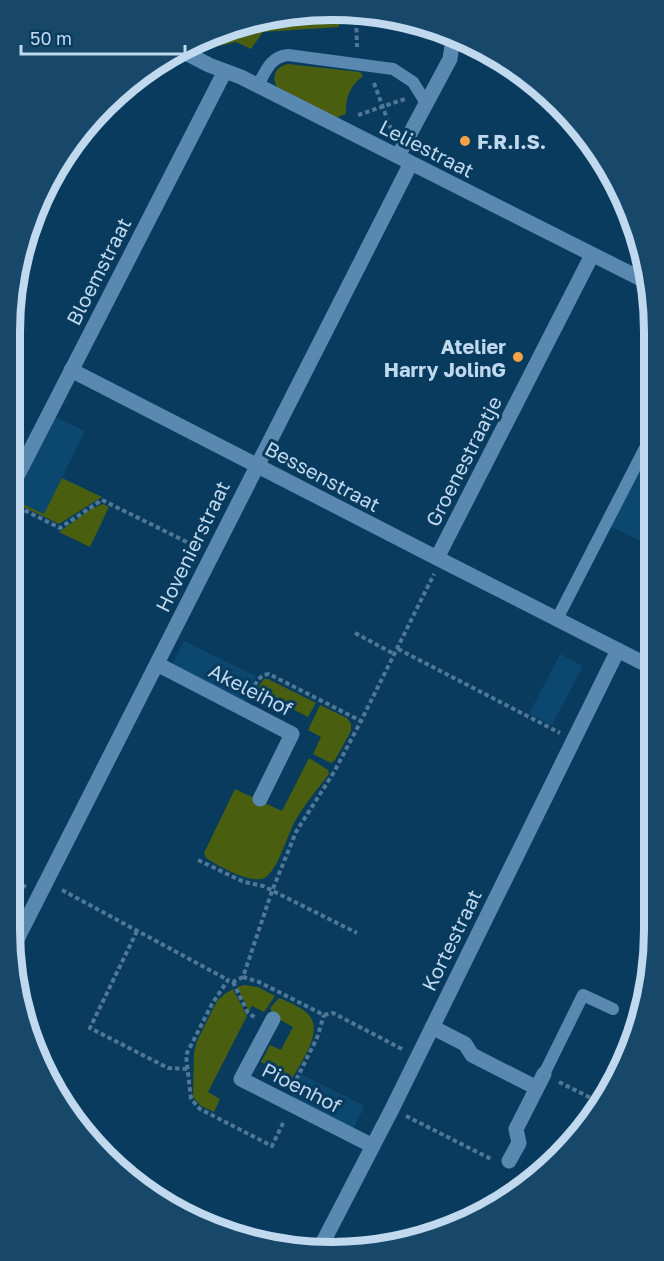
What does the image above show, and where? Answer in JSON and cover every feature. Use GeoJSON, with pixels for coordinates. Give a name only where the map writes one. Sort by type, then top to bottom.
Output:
{"type":"FeatureCollection","features":[{"type":"Feature","properties":{"kind":"street","name":"Hovenierstraat"},"geometry":{"type":"LineString","coordinates":[[20,933],[158,664],[404,160],[426,103],[450,59],[452,43]]}},
{"type":"Feature","properties":{"kind":"street","name":"Leliestraat"},"geometry":{"type":"LineString","coordinates":[[189,54],[258,85],[639,278]]}},
{"type":"Feature","properties":{"kind":"street","name":"Bloemstraat"},"geometry":{"type":"LineString","coordinates":[[20,470],[225,71]]}},
{"type":"Feature","properties":{"kind":"street","name":"Groenestraatje"},"geometry":{"type":"LineString","coordinates":[[436,558],[592,255]]}},
{"type":"Feature","properties":{"kind":"street","name":"Bessenstraat"},"geometry":{"type":"LineString","coordinates":[[71,370],[644,663]]}},
{"type":"Feature","properties":{"kind":"street","name":"Kortestraat"},"geometry":{"type":"LineString","coordinates":[[323,1242],[392,1109],[618,650]]}},
{"type":"Feature","properties":{"kind":"street","name":"Akeleihof"},"geometry":{"type":"LineString","coordinates":[[158,664],[292,734],[260,799]]}},
{"type":"Feature","properties":{"kind":"street","name":"Pioenhof"},"geometry":{"type":"LineString","coordinates":[[271,1022],[241,1079],[373,1146]]}},
{"type":"Feature","properties":{"kind":"street"},"geometry":{"type":"LineString","coordinates":[[432,1027],[465,1044],[472,1055],[540,1081],[516,1129],[519,1143],[508,1166]]}},
{"type":"Feature","properties":{"kind":"lane"},"geometry":{"type":"LineString","coordinates":[[258,85],[271,62],[280,56],[288,55],[388,67],[404,75],[417,87],[426,103]]}},
{"type":"Feature","properties":{"kind":"lane"},"geometry":{"type":"LineString","coordinates":[[556,619],[644,450]]}},
{"type":"Feature","properties":{"kind":"lane"},"geometry":{"type":"LineString","coordinates":[[540,1081],[584,995],[613,1009]]}},
{"type":"Feature","properties":{"kind":"path"},"geometry":{"type":"LineString","coordinates":[[356,20],[357,63]]}},
{"type":"Feature","properties":{"kind":"path"},"geometry":{"type":"LineString","coordinates":[[370,65],[381,107],[404,160]]}},
{"type":"Feature","properties":{"kind":"path"},"geometry":{"type":"LineString","coordinates":[[335,124],[410,98],[426,103]]}},
{"type":"Feature","properties":{"kind":"path"},"geometry":{"type":"LineString","coordinates":[[20,508],[60,528],[102,500],[212,554]]}},
{"type":"Feature","properties":{"kind":"path"},"geometry":{"type":"LineString","coordinates":[[417,1057],[333,1013],[324,1016],[259,982],[243,977],[272,891],[296,831],[334,772],[396,655],[435,574],[436,558]]}},
{"type":"Feature","properties":{"kind":"path"},"geometry":{"type":"LineString","coordinates":[[355,633],[396,655]]}},
{"type":"Feature","properties":{"kind":"path"},"geometry":{"type":"LineString","coordinates":[[398,649],[574,740]]}},
{"type":"Feature","properties":{"kind":"path"},"geometry":{"type":"LineString","coordinates":[[242,708],[258,678],[268,674],[362,721]]}},
{"type":"Feature","properties":{"kind":"path"},"geometry":{"type":"LineString","coordinates":[[198,860],[244,882],[263,886],[357,933]]}},
{"type":"Feature","properties":{"kind":"path"},"geometry":{"type":"LineString","coordinates":[[46,882],[230,981],[248,1013],[271,1022]]}},
{"type":"Feature","properties":{"kind":"path"},"geometry":{"type":"LineString","coordinates":[[137,931],[90,1028],[168,1068],[188,1069]]}},
{"type":"Feature","properties":{"kind":"path"},"geometry":{"type":"LineString","coordinates":[[285,1101],[317,1038],[324,1016]]}},
{"type":"Feature","properties":{"kind":"path"},"geometry":{"type":"LineString","coordinates":[[540,1081],[594,1100]]}},
{"type":"Feature","properties":{"kind":"path"},"geometry":{"type":"LineString","coordinates":[[392,1109],[524,1175]]}},
{"type":"Feature","properties":{"kind":"shaded area"},"geometry":{"type":"Polygon","coordinates":[[[55,417],[85,431],[44,515],[20,503],[20,488],[55,417]]]}},
{"type":"Feature","properties":{"kind":"shaded area"},"geometry":{"type":"Polygon","coordinates":[[[643,443],[644,444],[644,543],[602,522],[643,443]]]}},
{"type":"Feature","properties":{"kind":"shaded area"},"geometry":{"type":"Polygon","coordinates":[[[184,641],[256,676],[244,701],[172,665],[184,641]]]}},
{"type":"Feature","properties":{"kind":"shaded area"},"geometry":{"type":"Polygon","coordinates":[[[560,654],[583,666],[552,725],[529,714],[560,654]]]}},
{"type":"Feature","properties":{"kind":"shaded area"},"geometry":{"type":"Polygon","coordinates":[[[301,1074],[365,1106],[353,1129],[291,1097],[301,1074]]]}},
{"type":"Feature","properties":{"kind":"green space"},"geometry":{"type":"Polygon","coordinates":[[[339,20],[339,27],[263,32],[251,49],[236,42],[219,46],[212,43],[251,30],[291,22],[339,20]]]}},
{"type":"Feature","properties":{"kind":"green space"},"geometry":{"type":"Polygon","coordinates":[[[288,64],[360,72],[363,76],[349,93],[346,114],[335,118],[277,87],[274,79],[276,72],[280,67],[288,64]]]}},
{"type":"Feature","properties":{"kind":"green space"},"geometry":{"type":"Polygon","coordinates":[[[62,478],[102,497],[59,524],[20,505],[20,503],[44,514],[62,478]]]}},
{"type":"Feature","properties":{"kind":"green space"},"geometry":{"type":"Polygon","coordinates":[[[103,504],[109,507],[90,547],[59,532],[91,509],[103,504]]]}},
{"type":"Feature","properties":{"kind":"green space"},"geometry":{"type":"Polygon","coordinates":[[[264,679],[316,703],[308,717],[256,690],[264,679]]]}},
{"type":"Feature","properties":{"kind":"green space"},"geometry":{"type":"Polygon","coordinates":[[[320,705],[347,718],[351,724],[351,731],[335,760],[331,763],[313,754],[321,737],[308,730],[320,705]]]}},
{"type":"Feature","properties":{"kind":"green space"},"geometry":{"type":"Polygon","coordinates":[[[309,758],[328,770],[329,774],[298,817],[272,871],[267,876],[262,879],[248,878],[233,873],[206,858],[204,853],[235,789],[282,811],[309,758]]]}},
{"type":"Feature","properties":{"kind":"green space"},"geometry":{"type":"Polygon","coordinates":[[[244,985],[258,987],[275,996],[264,1012],[252,1006],[249,1011],[237,987],[244,985]]]}},
{"type":"Feature","properties":{"kind":"green space"},"geometry":{"type":"Polygon","coordinates":[[[233,989],[247,1016],[208,1092],[220,1099],[214,1112],[201,1106],[193,1097],[194,1053],[197,1041],[217,1001],[233,989]]]}},
{"type":"Feature","properties":{"kind":"green space"},"geometry":{"type":"Polygon","coordinates":[[[279,998],[302,1009],[313,1021],[313,1038],[292,1079],[261,1062],[270,1045],[281,1050],[293,1027],[273,1016],[270,1008],[279,998]]]}},
{"type":"Feature","properties":{"kind":"place","name":"F.R.I.S."},"geometry":{"type":"Point","coordinates":[465,141]}},
{"type":"Feature","properties":{"kind":"place","name":"Atelier Harry JolinG"},"geometry":{"type":"Point","coordinates":[518,357]}}]}
